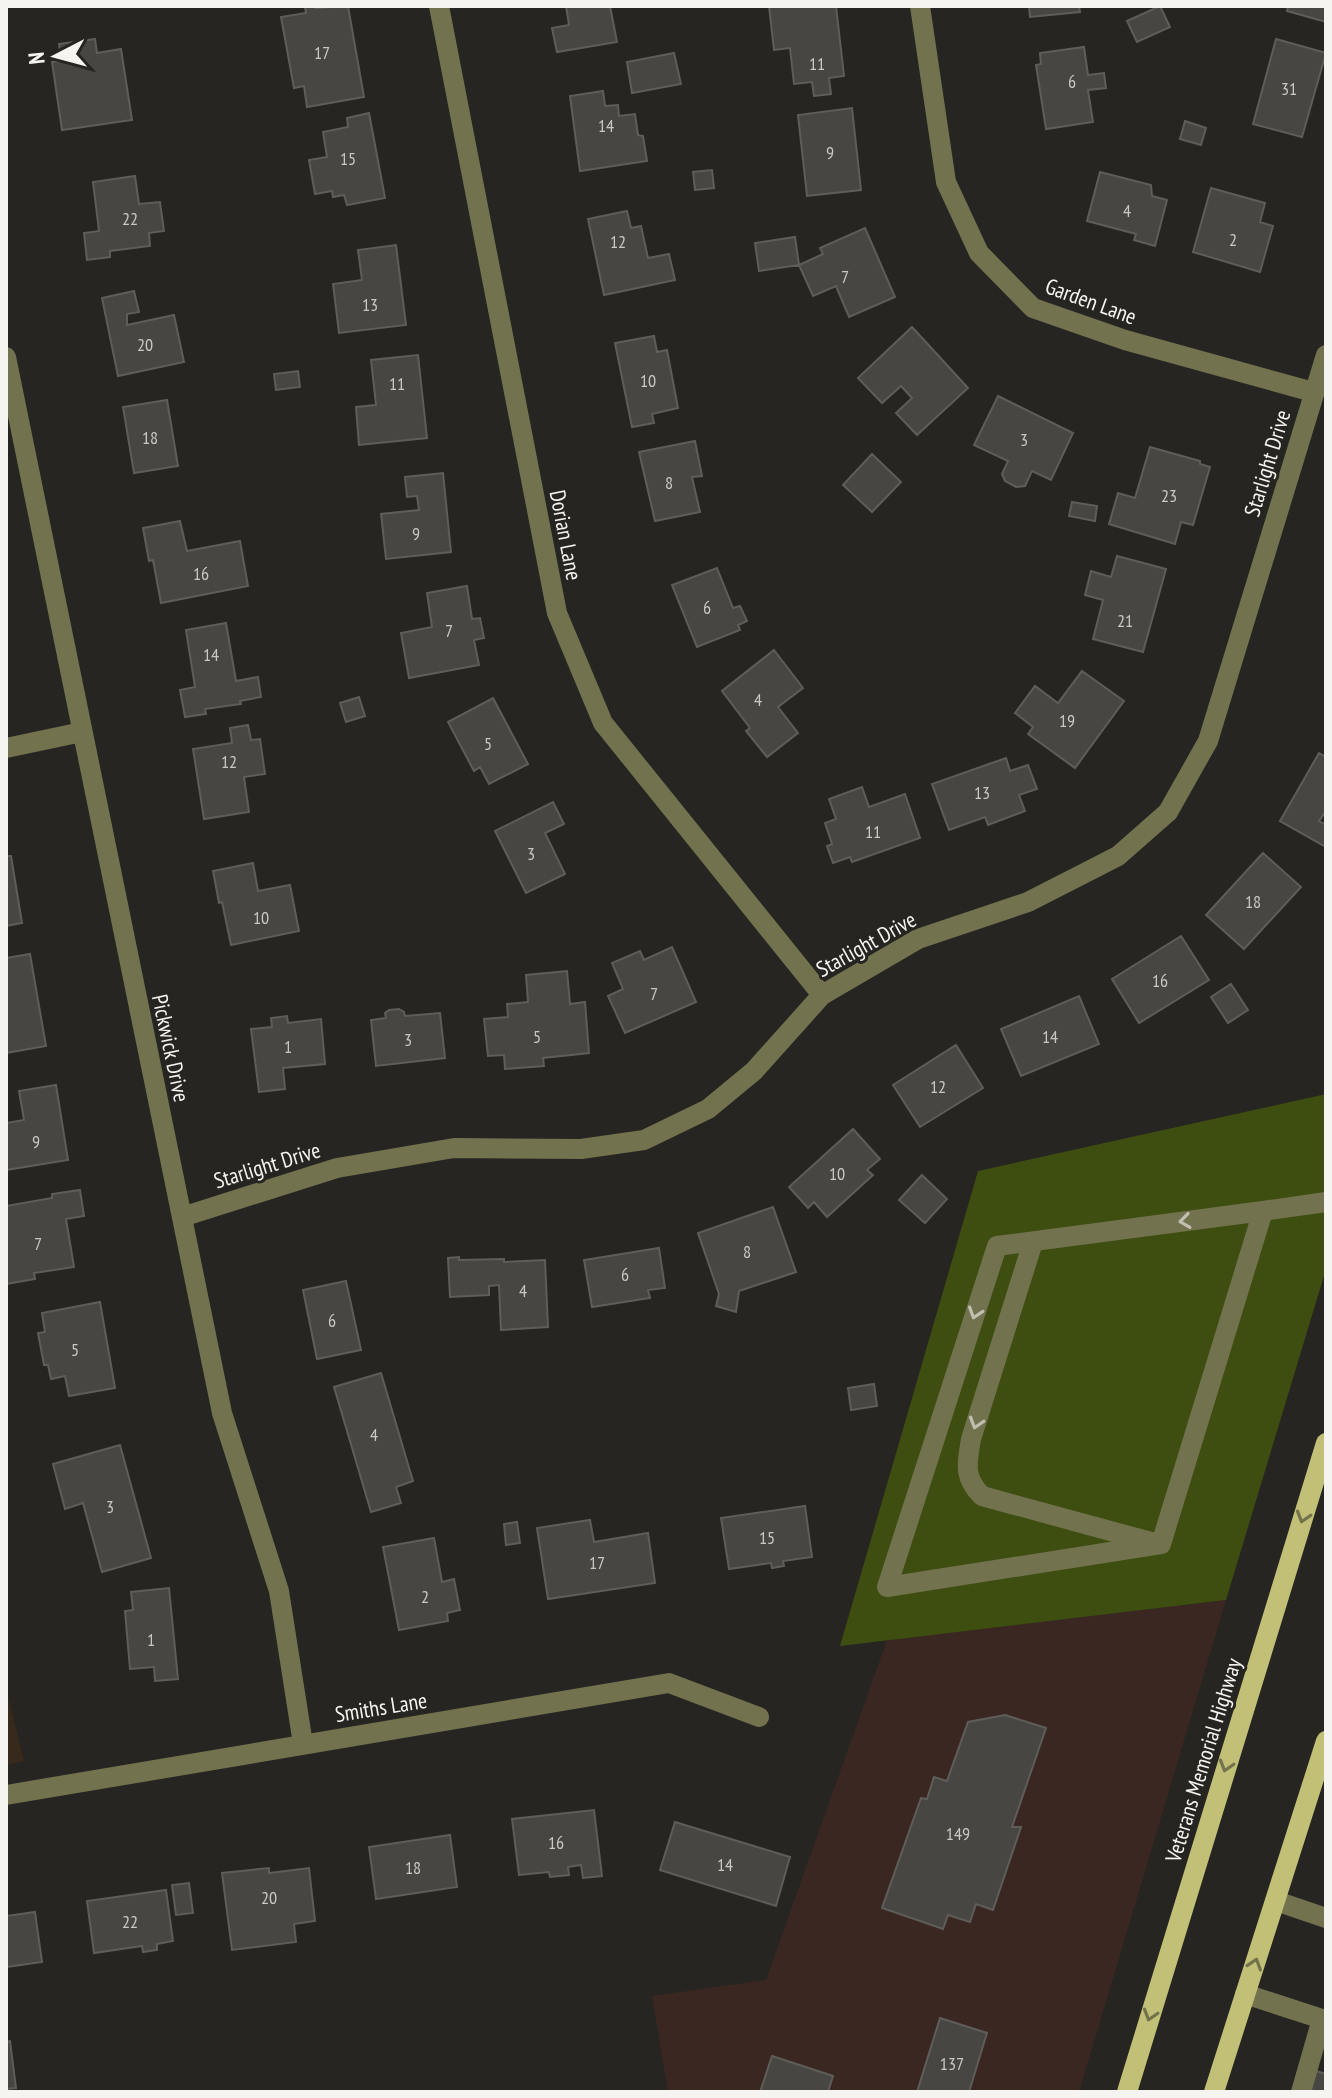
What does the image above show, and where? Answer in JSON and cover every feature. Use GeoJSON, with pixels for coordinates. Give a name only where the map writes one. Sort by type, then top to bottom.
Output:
{"type":"FeatureCollection","features":[{"type":"Feature","properties":{"kind":"main road","name":"Veterans Memorial Highway"},"geometry":{"type":"LineString","coordinates":[[1127,2092],[1326,1443]]}},
{"type":"Feature","properties":{"kind":"main road"},"geometry":{"type":"LineString","coordinates":[[1214,2092],[1326,1741]]}},
{"type":"Feature","properties":{"kind":"street","name":"Dorian Lane"},"geometry":{"type":"LineString","coordinates":[[439,6],[557,613],[603,723],[822,995]]}},
{"type":"Feature","properties":{"kind":"street","name":"Garden Lane"},"geometry":{"type":"LineString","coordinates":[[920,6],[946,182],[979,253],[1033,308],[1125,340],[1313,392]]}},
{"type":"Feature","properties":{"kind":"street","name":"Starlight Drive"},"geometry":{"type":"LineString","coordinates":[[182,1217],[337,1168],[454,1148],[581,1149],[644,1140],[708,1109],[754,1071],[822,995],[918,939],[1028,902],[1118,856],[1168,812],[1208,741],[1326,355]]}},
{"type":"Feature","properties":{"kind":"street","name":"Pickwick Drive"},"geometry":{"type":"LineString","coordinates":[[6,357],[222,1413],[279,1591],[303,1744]]}},
{"type":"Feature","properties":{"kind":"street"},"geometry":{"type":"LineString","coordinates":[[6,748],[82,732]]}},
{"type":"Feature","properties":{"kind":"street"},"geometry":{"type":"LineString","coordinates":[[1161,1544],[887,1587],[997,1246],[1326,1202]]}},
{"type":"Feature","properties":{"kind":"street"},"geometry":{"type":"LineString","coordinates":[[1161,1544],[1263,1211]]}},
{"type":"Feature","properties":{"kind":"street"},"geometry":{"type":"LineString","coordinates":[[1033,1242],[971,1439],[967,1465],[971,1484],[982,1496],[1161,1544]]}},
{"type":"Feature","properties":{"kind":"street","name":"Smiths Lane"},"geometry":{"type":"LineString","coordinates":[[6,1795],[669,1683],[759,1717]]}},
{"type":"Feature","properties":{"kind":"street"},"geometry":{"type":"LineString","coordinates":[[1276,1901],[1326,1918]]}},
{"type":"Feature","properties":{"kind":"street"},"geometry":{"type":"LineString","coordinates":[[1245,1994],[1324,2022],[1301,2092]]}},
{"type":"Feature","properties":{"kind":"shaded area"},"geometry":{"type":"Polygon","coordinates":[[[1226,1600],[1079,2092],[668,2092],[652,1996],[766,1980],[887,1640],[1226,1600]]]}},
{"type":"Feature","properties":{"kind":"shaded area"},"geometry":{"type":"Polygon","coordinates":[[[6,1688],[24,1761],[6,1765],[6,1688]]]}},
{"type":"Feature","properties":{"kind":"green space"},"geometry":{"type":"Polygon","coordinates":[[[1326,1094],[1326,1269],[1226,1600],[840,1646],[978,1171],[1326,1094]]]}},
{"type":"Feature","properties":{"kind":"building"},"geometry":{"type":"Polygon","coordinates":[[[305,6],[348,6],[364,97],[307,107],[304,86],[294,88],[281,17],[306,13],[305,6]]]}},
{"type":"Feature","properties":{"kind":"building"},"geometry":{"type":"Polygon","coordinates":[[[566,6],[610,6],[617,42],[557,52],[552,28],[569,25],[566,6]]]}},
{"type":"Feature","properties":{"kind":"building"},"geometry":{"type":"Polygon","coordinates":[[[769,6],[836,6],[844,76],[829,78],[831,94],[814,96],[812,82],[794,84],[790,48],[774,50],[769,6]]]}},
{"type":"Feature","properties":{"kind":"building"},"geometry":{"type":"Polygon","coordinates":[[[1029,6],[1079,6],[1080,12],[1030,17],[1029,6]]]}},
{"type":"Feature","properties":{"kind":"building"},"geometry":{"type":"Polygon","coordinates":[[[1160,6],[1170,27],[1137,42],[1127,21],[1160,6]]]}},
{"type":"Feature","properties":{"kind":"building"},"geometry":{"type":"Polygon","coordinates":[[[1288,6],[1326,6],[1326,22],[1287,11],[1288,6]]]}},
{"type":"Feature","properties":{"kind":"building"},"geometry":{"type":"Polygon","coordinates":[[[95,39],[97,53],[121,49],[132,120],[62,130],[52,62],[61,61],[59,44],[95,39]]]}},
{"type":"Feature","properties":{"kind":"building"},"geometry":{"type":"Polygon","coordinates":[[[1276,39],[1326,53],[1302,137],[1253,124],[1276,39]]]}},
{"type":"Feature","properties":{"kind":"building"},"geometry":{"type":"Polygon","coordinates":[[[1084,47],[1088,75],[1104,73],[1106,88],[1088,90],[1093,122],[1046,129],[1036,65],[1041,64],[1040,53],[1084,47]]]}},
{"type":"Feature","properties":{"kind":"building"},"geometry":{"type":"Polygon","coordinates":[[[674,53],[681,84],[632,93],[627,62],[674,53]]]}},
{"type":"Feature","properties":{"kind":"building"},"geometry":{"type":"Polygon","coordinates":[[[603,91],[605,106],[618,105],[619,116],[635,114],[647,161],[580,171],[570,96],[603,91]]]}},
{"type":"Feature","properties":{"kind":"building"},"geometry":{"type":"Polygon","coordinates":[[[852,108],[861,190],[807,196],[798,115],[852,108]]]}},
{"type":"Feature","properties":{"kind":"building"},"geometry":{"type":"Polygon","coordinates":[[[369,113],[385,198],[347,205],[344,195],[333,197],[332,191],[315,194],[309,160],[327,157],[323,132],[348,127],[347,118],[369,113]]]}},
{"type":"Feature","properties":{"kind":"building"},"geometry":{"type":"Polygon","coordinates":[[[1185,121],[1206,128],[1201,145],[1180,139],[1185,121]]]}},
{"type":"Feature","properties":{"kind":"building"},"geometry":{"type":"Polygon","coordinates":[[[712,170],[714,188],[695,190],[693,172],[712,170]]]}},
{"type":"Feature","properties":{"kind":"building"},"geometry":{"type":"Polygon","coordinates":[[[1100,172],[1151,185],[1152,196],[1167,200],[1155,246],[1134,240],[1136,234],[1087,221],[1100,172]]]}},
{"type":"Feature","properties":{"kind":"building"},"geometry":{"type":"Polygon","coordinates":[[[135,176],[139,204],[160,202],[164,231],[149,233],[150,246],[110,251],[110,257],[87,260],[84,233],[99,231],[93,182],[135,176]]]}},
{"type":"Feature","properties":{"kind":"building"},"geometry":{"type":"Polygon","coordinates":[[[1211,188],[1265,203],[1260,222],[1273,226],[1260,272],[1193,252],[1211,188]]]}},
{"type":"Feature","properties":{"kind":"building"},"geometry":{"type":"Polygon","coordinates":[[[627,211],[631,228],[641,226],[648,258],[669,254],[675,280],[604,295],[588,219],[627,211]]]}},
{"type":"Feature","properties":{"kind":"building"},"geometry":{"type":"Polygon","coordinates":[[[865,228],[895,297],[849,317],[836,286],[813,296],[799,265],[823,254],[820,248],[865,228]]]}},
{"type":"Feature","properties":{"kind":"building"},"geometry":{"type":"Polygon","coordinates":[[[795,237],[799,265],[759,271],[755,243],[795,237]]]}},
{"type":"Feature","properties":{"kind":"building"},"geometry":{"type":"Polygon","coordinates":[[[396,245],[406,325],[339,333],[333,284],[362,280],[358,250],[396,245]]]}},
{"type":"Feature","properties":{"kind":"building"},"geometry":{"type":"Polygon","coordinates":[[[134,291],[139,312],[127,314],[127,325],[174,315],[184,362],[118,376],[102,298],[134,291]]]}},
{"type":"Feature","properties":{"kind":"building"},"geometry":{"type":"Polygon","coordinates":[[[912,327],[968,388],[917,435],[896,413],[912,398],[901,386],[882,403],[858,378],[912,327]]]}},
{"type":"Feature","properties":{"kind":"building"},"geometry":{"type":"Polygon","coordinates":[[[654,336],[657,352],[667,350],[678,408],[652,414],[654,423],[632,427],[615,343],[654,336]]]}},
{"type":"Feature","properties":{"kind":"building"},"geometry":{"type":"Polygon","coordinates":[[[418,355],[427,438],[359,445],[356,407],[376,405],[371,360],[418,355]]]}},
{"type":"Feature","properties":{"kind":"building"},"geometry":{"type":"Polygon","coordinates":[[[298,371],[300,387],[276,390],[274,374],[298,371]]]}},
{"type":"Feature","properties":{"kind":"building"},"geometry":{"type":"Polygon","coordinates":[[[998,396],[1073,433],[1051,480],[1032,471],[1025,486],[1016,487],[1005,481],[1002,474],[1008,461],[974,445],[998,396]]]}},
{"type":"Feature","properties":{"kind":"building"},"geometry":{"type":"Polygon","coordinates":[[[167,400],[178,466],[134,473],[123,407],[167,400]]]}},
{"type":"Feature","properties":{"kind":"building"},"geometry":{"type":"Polygon","coordinates":[[[695,441],[702,476],[692,477],[700,512],[655,521],[639,452],[695,441]]]}},
{"type":"Feature","properties":{"kind":"building"},"geometry":{"type":"Polygon","coordinates":[[[1150,447],[1200,461],[1200,464],[1210,467],[1193,525],[1181,522],[1175,544],[1109,524],[1118,493],[1135,498],[1150,447]]]}},
{"type":"Feature","properties":{"kind":"building"},"geometry":{"type":"Polygon","coordinates":[[[872,454],[901,482],[872,512],[843,485],[872,454]]]}},
{"type":"Feature","properties":{"kind":"building"},"geometry":{"type":"Polygon","coordinates":[[[443,473],[451,552],[386,559],[381,514],[419,510],[417,496],[407,497],[405,477],[443,473]]]}},
{"type":"Feature","properties":{"kind":"building"},"geometry":{"type":"Polygon","coordinates":[[[1072,502],[1097,506],[1095,521],[1069,516],[1072,502]]]}},
{"type":"Feature","properties":{"kind":"building"},"geometry":{"type":"Polygon","coordinates":[[[180,521],[187,551],[240,541],[248,586],[161,603],[143,528],[180,521]]]}},
{"type":"Feature","properties":{"kind":"building"},"geometry":{"type":"Polygon","coordinates":[[[1117,556],[1166,569],[1143,652],[1093,639],[1103,600],[1085,595],[1091,571],[1111,577],[1117,556]]]}},
{"type":"Feature","properties":{"kind":"building"},"geometry":{"type":"Polygon","coordinates":[[[717,568],[733,608],[740,606],[747,621],[738,625],[740,630],[697,647],[672,585],[717,568]]]}},
{"type":"Feature","properties":{"kind":"building"},"geometry":{"type":"Polygon","coordinates":[[[467,586],[472,619],[480,618],[484,638],[474,640],[479,665],[409,678],[401,633],[432,627],[427,593],[467,586]]]}},
{"type":"Feature","properties":{"kind":"building"},"geometry":{"type":"Polygon","coordinates":[[[226,623],[236,681],[258,677],[261,697],[240,701],[241,704],[205,709],[206,714],[185,717],[180,690],[195,687],[186,630],[226,623]]]}},
{"type":"Feature","properties":{"kind":"building"},"geometry":{"type":"Polygon","coordinates":[[[774,650],[803,688],[778,707],[798,733],[767,757],[746,731],[750,728],[722,691],[774,650]]]}},
{"type":"Feature","properties":{"kind":"building"},"geometry":{"type":"Polygon","coordinates":[[[1082,671],[1124,701],[1075,768],[1028,734],[1033,727],[1015,713],[1035,686],[1058,703],[1082,671]]]}},
{"type":"Feature","properties":{"kind":"building"},"geometry":{"type":"Polygon","coordinates":[[[359,697],[365,716],[346,722],[340,703],[359,697]]]}},
{"type":"Feature","properties":{"kind":"building"},"geometry":{"type":"Polygon","coordinates":[[[493,698],[528,764],[489,784],[480,767],[474,771],[448,722],[493,698]]]}},
{"type":"Feature","properties":{"kind":"building"},"geometry":{"type":"Polygon","coordinates":[[[248,725],[251,740],[260,739],[265,774],[244,777],[249,812],[204,819],[193,749],[232,743],[230,728],[248,725]]]}},
{"type":"Feature","properties":{"kind":"building"},"geometry":{"type":"Polygon","coordinates":[[[1319,753],[1326,757],[1326,811],[1319,821],[1326,825],[1326,847],[1280,821],[1319,753]]]}},
{"type":"Feature","properties":{"kind":"building"},"geometry":{"type":"Polygon","coordinates":[[[1006,758],[1010,771],[1028,765],[1037,789],[1019,795],[1025,811],[988,825],[985,817],[949,830],[932,784],[1006,758]]]}},
{"type":"Feature","properties":{"kind":"building"},"geometry":{"type":"Polygon","coordinates":[[[862,787],[869,807],[905,794],[920,838],[852,862],[850,857],[833,863],[827,846],[832,844],[825,823],[836,819],[829,799],[862,787]]]}},
{"type":"Feature","properties":{"kind":"building"},"geometry":{"type":"Polygon","coordinates":[[[553,802],[564,824],[545,833],[565,874],[526,893],[495,831],[553,802]]]}},
{"type":"Feature","properties":{"kind":"building"},"geometry":{"type":"Polygon","coordinates":[[[1263,853],[1301,887],[1244,949],[1206,915],[1263,853]]]}},
{"type":"Feature","properties":{"kind":"building"},"geometry":{"type":"Polygon","coordinates":[[[6,856],[11,856],[22,923],[6,926],[6,856]]]}},
{"type":"Feature","properties":{"kind":"building"},"geometry":{"type":"Polygon","coordinates":[[[253,863],[258,891],[290,885],[299,931],[231,945],[213,871],[253,863]]]}},
{"type":"Feature","properties":{"kind":"building"},"geometry":{"type":"Polygon","coordinates":[[[1181,936],[1209,980],[1139,1023],[1112,979],[1181,936]]]}},
{"type":"Feature","properties":{"kind":"building"},"geometry":{"type":"Polygon","coordinates":[[[672,947],[696,1002],[625,1033],[608,996],[623,989],[612,963],[640,951],[644,960],[672,947]]]}},
{"type":"Feature","properties":{"kind":"building"},"geometry":{"type":"Polygon","coordinates":[[[30,954],[46,1046],[6,1053],[6,958],[30,954]]]}},
{"type":"Feature","properties":{"kind":"building"},"geometry":{"type":"Polygon","coordinates":[[[567,971],[570,1004],[585,1002],[589,1053],[543,1058],[544,1066],[505,1069],[504,1055],[488,1056],[484,1019],[508,1017],[507,1004],[528,1002],[526,975],[567,971]]]}},
{"type":"Feature","properties":{"kind":"building"},"geometry":{"type":"Polygon","coordinates":[[[1231,984],[1248,1010],[1228,1023],[1211,997],[1231,984]]]}},
{"type":"Feature","properties":{"kind":"building"},"geometry":{"type":"Polygon","coordinates":[[[1079,996],[1099,1044],[1021,1076],[1001,1029],[1079,996]]]}},
{"type":"Feature","properties":{"kind":"building"},"geometry":{"type":"Polygon","coordinates":[[[399,1009],[405,1016],[440,1013],[445,1058],[376,1066],[371,1020],[386,1018],[385,1013],[389,1010],[399,1009]]]}},
{"type":"Feature","properties":{"kind":"building"},"geometry":{"type":"Polygon","coordinates":[[[287,1016],[288,1023],[321,1019],[325,1064],[283,1068],[285,1089],[259,1092],[251,1029],[272,1027],[271,1018],[287,1016]]]}},
{"type":"Feature","properties":{"kind":"building"},"geometry":{"type":"Polygon","coordinates":[[[956,1045],[983,1088],[920,1127],[893,1085],[956,1045]]]}},
{"type":"Feature","properties":{"kind":"building"},"geometry":{"type":"Polygon","coordinates":[[[56,1085],[68,1160],[6,1170],[6,1123],[24,1120],[19,1091],[56,1085]]]}},
{"type":"Feature","properties":{"kind":"building"},"geometry":{"type":"Polygon","coordinates":[[[853,1129],[880,1159],[867,1170],[873,1175],[827,1217],[814,1202],[808,1208],[789,1187],[853,1129]]]}},
{"type":"Feature","properties":{"kind":"building"},"geometry":{"type":"Polygon","coordinates":[[[922,1175],[947,1199],[925,1223],[899,1200],[922,1175]]]}},
{"type":"Feature","properties":{"kind":"building"},"geometry":{"type":"Polygon","coordinates":[[[80,1190],[84,1216],[66,1219],[74,1267],[34,1273],[35,1279],[6,1284],[6,1206],[80,1190]]]}},
{"type":"Feature","properties":{"kind":"building"},"geometry":{"type":"Polygon","coordinates":[[[773,1207],[796,1272],[739,1291],[736,1312],[716,1306],[719,1294],[698,1233],[773,1207]]]}},
{"type":"Feature","properties":{"kind":"building"},"geometry":{"type":"Polygon","coordinates":[[[659,1248],[665,1288],[648,1290],[650,1298],[592,1307],[584,1260],[659,1248]]]}},
{"type":"Feature","properties":{"kind":"building"},"geometry":{"type":"Polygon","coordinates":[[[459,1257],[459,1260],[504,1259],[504,1262],[545,1260],[548,1327],[501,1330],[499,1285],[489,1286],[489,1295],[450,1297],[448,1258],[459,1257]]]}},
{"type":"Feature","properties":{"kind":"building"},"geometry":{"type":"Polygon","coordinates":[[[346,1281],[361,1350],[317,1359],[303,1290],[346,1281]]]}},
{"type":"Feature","properties":{"kind":"building"},"geometry":{"type":"Polygon","coordinates":[[[100,1302],[115,1388],[69,1396],[65,1376],[51,1379],[48,1365],[44,1365],[38,1333],[45,1332],[42,1313],[100,1302]]]}},
{"type":"Feature","properties":{"kind":"building"},"geometry":{"type":"Polygon","coordinates":[[[381,1373],[413,1481],[396,1487],[401,1503],[371,1512],[334,1387],[381,1373]]]}},
{"type":"Feature","properties":{"kind":"building"},"geometry":{"type":"Polygon","coordinates":[[[874,1384],[877,1406],[851,1410],[848,1388],[874,1384]]]}},
{"type":"Feature","properties":{"kind":"building"},"geometry":{"type":"Polygon","coordinates":[[[120,1445],[151,1558],[102,1572],[83,1503],[65,1509],[53,1464],[120,1445]]]}},
{"type":"Feature","properties":{"kind":"building"},"geometry":{"type":"Polygon","coordinates":[[[805,1506],[812,1557],[783,1561],[784,1566],[772,1568],[771,1563],[729,1569],[721,1518],[805,1506]]]}},
{"type":"Feature","properties":{"kind":"building"},"geometry":{"type":"Polygon","coordinates":[[[590,1520],[594,1542],[648,1533],[655,1583],[548,1599],[537,1528],[590,1520]]]}},
{"type":"Feature","properties":{"kind":"building"},"geometry":{"type":"Polygon","coordinates":[[[517,1522],[520,1543],[506,1545],[504,1524],[517,1522]]]}},
{"type":"Feature","properties":{"kind":"building"},"geometry":{"type":"Polygon","coordinates":[[[434,1538],[442,1582],[454,1579],[460,1610],[447,1613],[448,1621],[399,1630],[383,1547],[434,1538]]]}},
{"type":"Feature","properties":{"kind":"building"},"geometry":{"type":"Polygon","coordinates":[[[169,1588],[178,1679],[155,1681],[154,1667],[130,1669],[125,1611],[133,1610],[131,1592],[169,1588]]]}},
{"type":"Feature","properties":{"kind":"building"},"geometry":{"type":"Polygon","coordinates":[[[1005,1715],[1046,1728],[1012,1827],[1021,1827],[993,1910],[976,1904],[970,1922],[948,1915],[943,1929],[882,1908],[921,1798],[927,1799],[934,1777],[947,1781],[968,1722],[1005,1715]]]}},
{"type":"Feature","properties":{"kind":"building"},"geometry":{"type":"Polygon","coordinates":[[[594,1810],[602,1876],[583,1878],[581,1865],[568,1867],[569,1875],[550,1877],[549,1872],[519,1875],[512,1819],[594,1810]]]}},
{"type":"Feature","properties":{"kind":"building"},"geometry":{"type":"Polygon","coordinates":[[[675,1822],[790,1857],[776,1906],[660,1870],[675,1822]]]}},
{"type":"Feature","properties":{"kind":"building"},"geometry":{"type":"Polygon","coordinates":[[[450,1835],[457,1887],[376,1899],[369,1847],[450,1835]]]}},
{"type":"Feature","properties":{"kind":"building"},"geometry":{"type":"Polygon","coordinates":[[[269,1868],[269,1873],[309,1868],[315,1921],[294,1924],[296,1942],[232,1950],[222,1873],[269,1868]]]}},
{"type":"Feature","properties":{"kind":"building"},"geometry":{"type":"Polygon","coordinates":[[[189,1883],[193,1913],[176,1915],[172,1885],[189,1883]]]}},
{"type":"Feature","properties":{"kind":"building"},"geometry":{"type":"Polygon","coordinates":[[[166,1890],[173,1941],[157,1944],[157,1950],[143,1952],[142,1946],[94,1953],[87,1901],[166,1890]]]}},
{"type":"Feature","properties":{"kind":"building"},"geometry":{"type":"Polygon","coordinates":[[[35,1912],[42,1962],[6,1967],[6,1916],[35,1912]]]}},
{"type":"Feature","properties":{"kind":"building"},"geometry":{"type":"Polygon","coordinates":[[[940,2018],[987,2033],[969,2092],[917,2092],[940,2018]]]}},
{"type":"Feature","properties":{"kind":"building"},"geometry":{"type":"Polygon","coordinates":[[[10,2041],[16,2088],[6,2089],[6,2042],[10,2041]]]}},
{"type":"Feature","properties":{"kind":"building"},"geometry":{"type":"Polygon","coordinates":[[[772,2056],[833,2076],[828,2092],[760,2092],[772,2056]]]}},
{"type":"Feature","properties":{"kind":"building"},"geometry":{"type":"Polygon","coordinates":[[[1313,2070],[1326,2074],[1326,2092],[1306,2092],[1313,2070]]]}}]}
